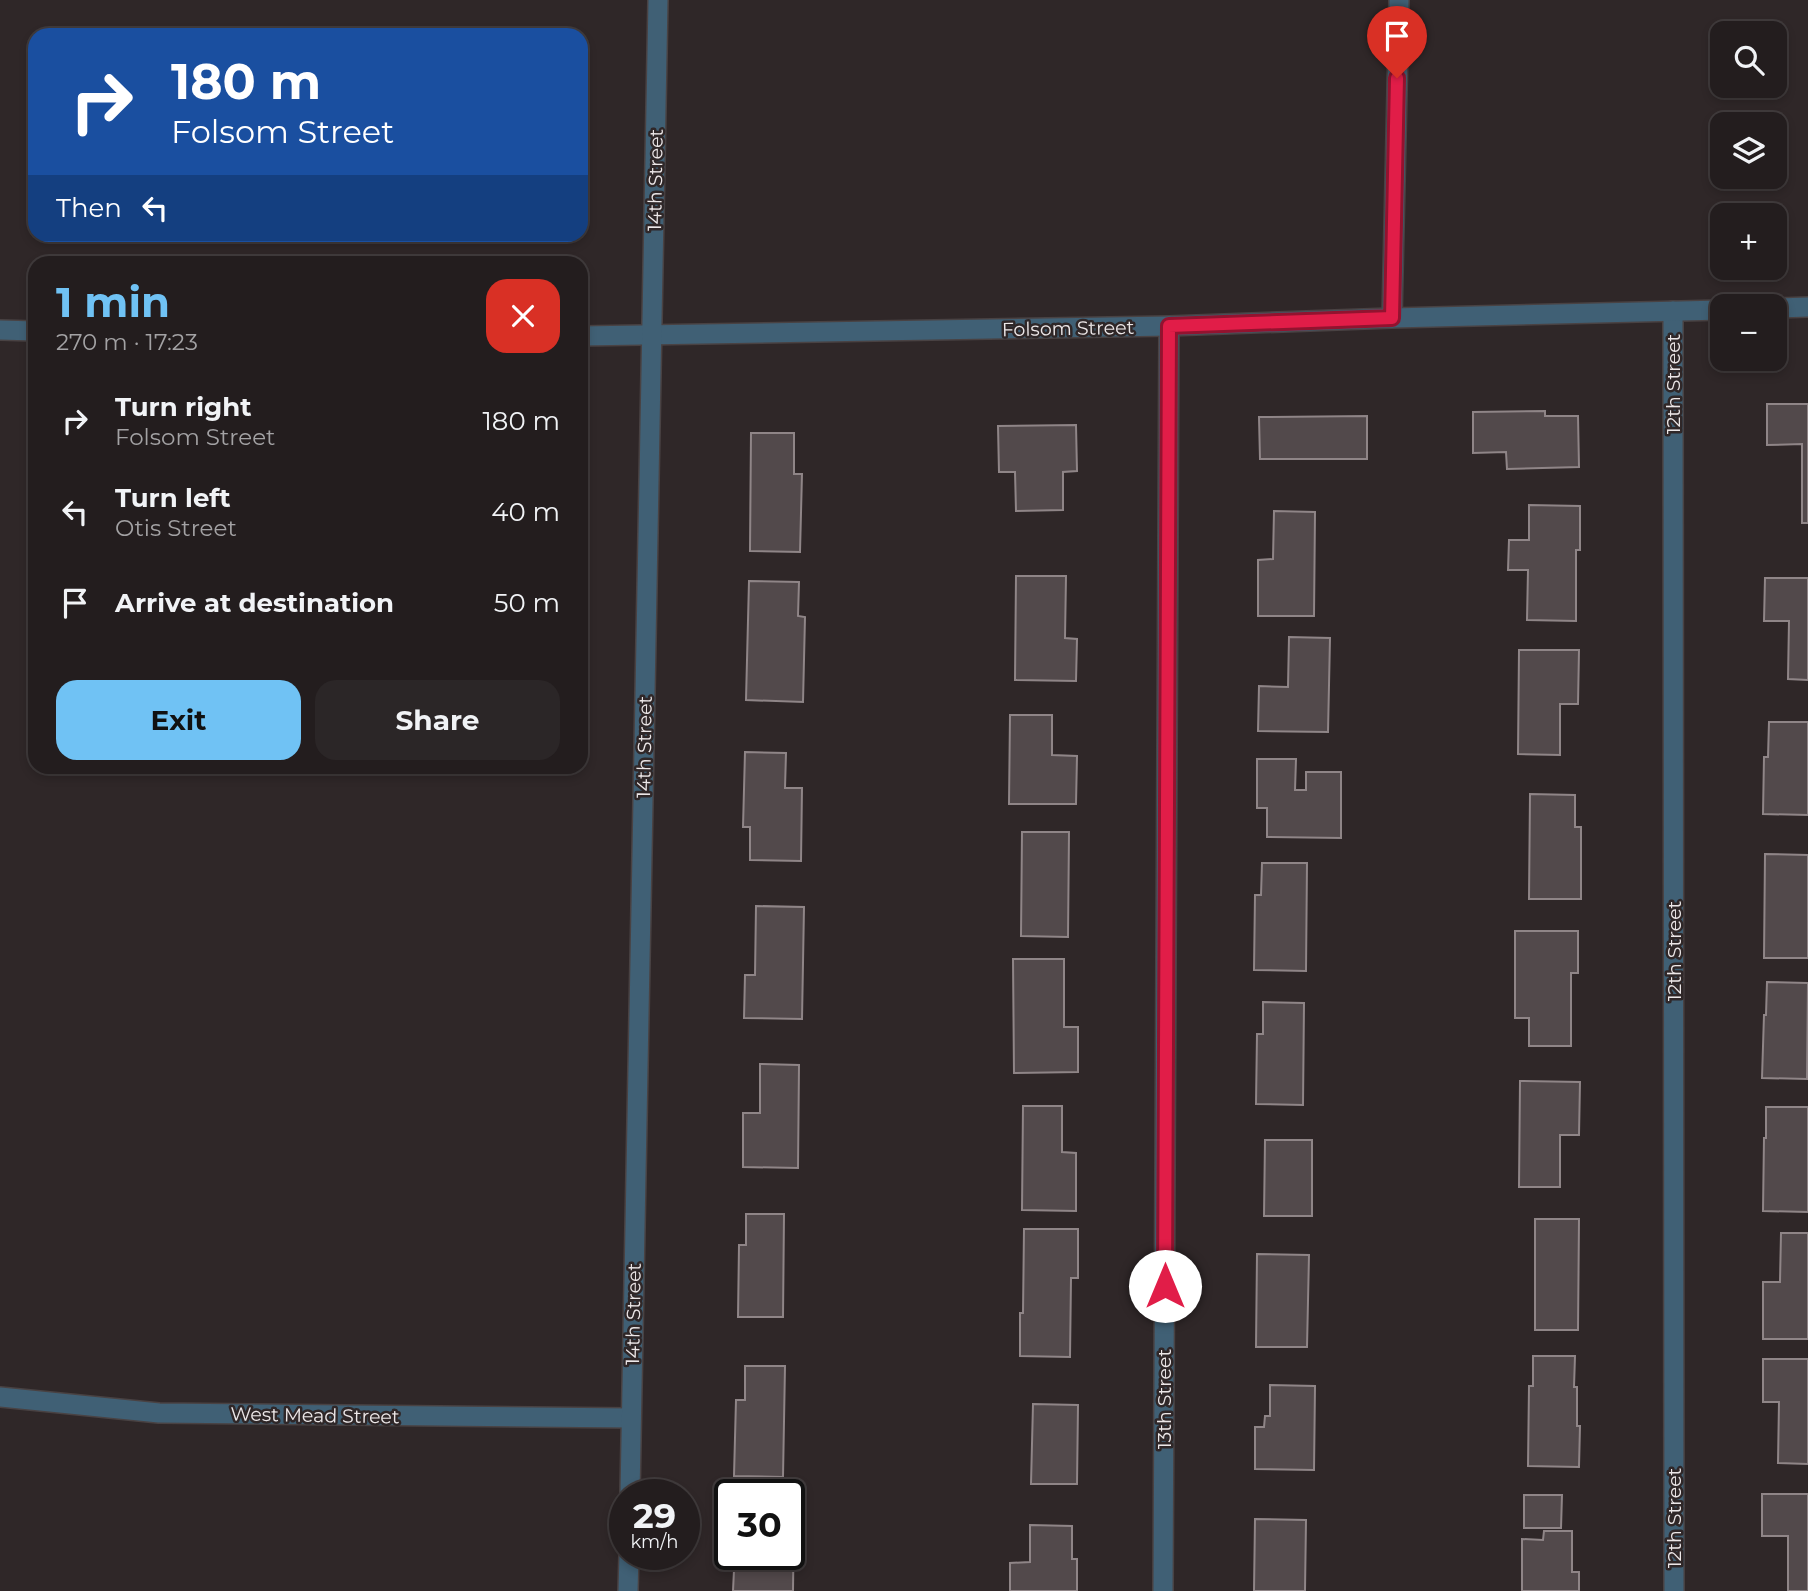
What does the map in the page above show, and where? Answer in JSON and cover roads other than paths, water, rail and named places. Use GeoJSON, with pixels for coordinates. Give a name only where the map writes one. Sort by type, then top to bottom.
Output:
{"type":"FeatureCollection","features":[{"type":"Feature","properties":{"kind":"street","name":"14th Street"},"geometry":{"type":"LineString","coordinates":[[630,1479],[658,0]]}},
{"type":"Feature","properties":{"kind":"street"},"geometry":{"type":"LineString","coordinates":[[1392,318],[1399,0]]}},
{"type":"Feature","properties":{"kind":"street"},"geometry":{"type":"LineString","coordinates":[[1787,308],[1808,307]]}},
{"type":"Feature","properties":{"kind":"street","name":"Folsom Street"},"geometry":{"type":"LineString","coordinates":[[588,336],[1169,326],[1710,310]]}},
{"type":"Feature","properties":{"kind":"street","name":"12th Street"},"geometry":{"type":"LineString","coordinates":[[1673,311],[1674,1591]]}},
{"type":"Feature","properties":{"kind":"street","name":"13th Street"},"geometry":{"type":"LineString","coordinates":[[1163,1591],[1169,326]]}},
{"type":"Feature","properties":{"kind":"street"},"geometry":{"type":"LineString","coordinates":[[0,330],[28,331]]}},
{"type":"Feature","properties":{"kind":"street","name":"West Mead Street"},"geometry":{"type":"LineString","coordinates":[[0,1397],[159,1413],[631,1418]]}},
{"type":"Feature","properties":{"kind":"street"},"geometry":{"type":"LineString","coordinates":[[628,1591],[629,1570]]}}]}
